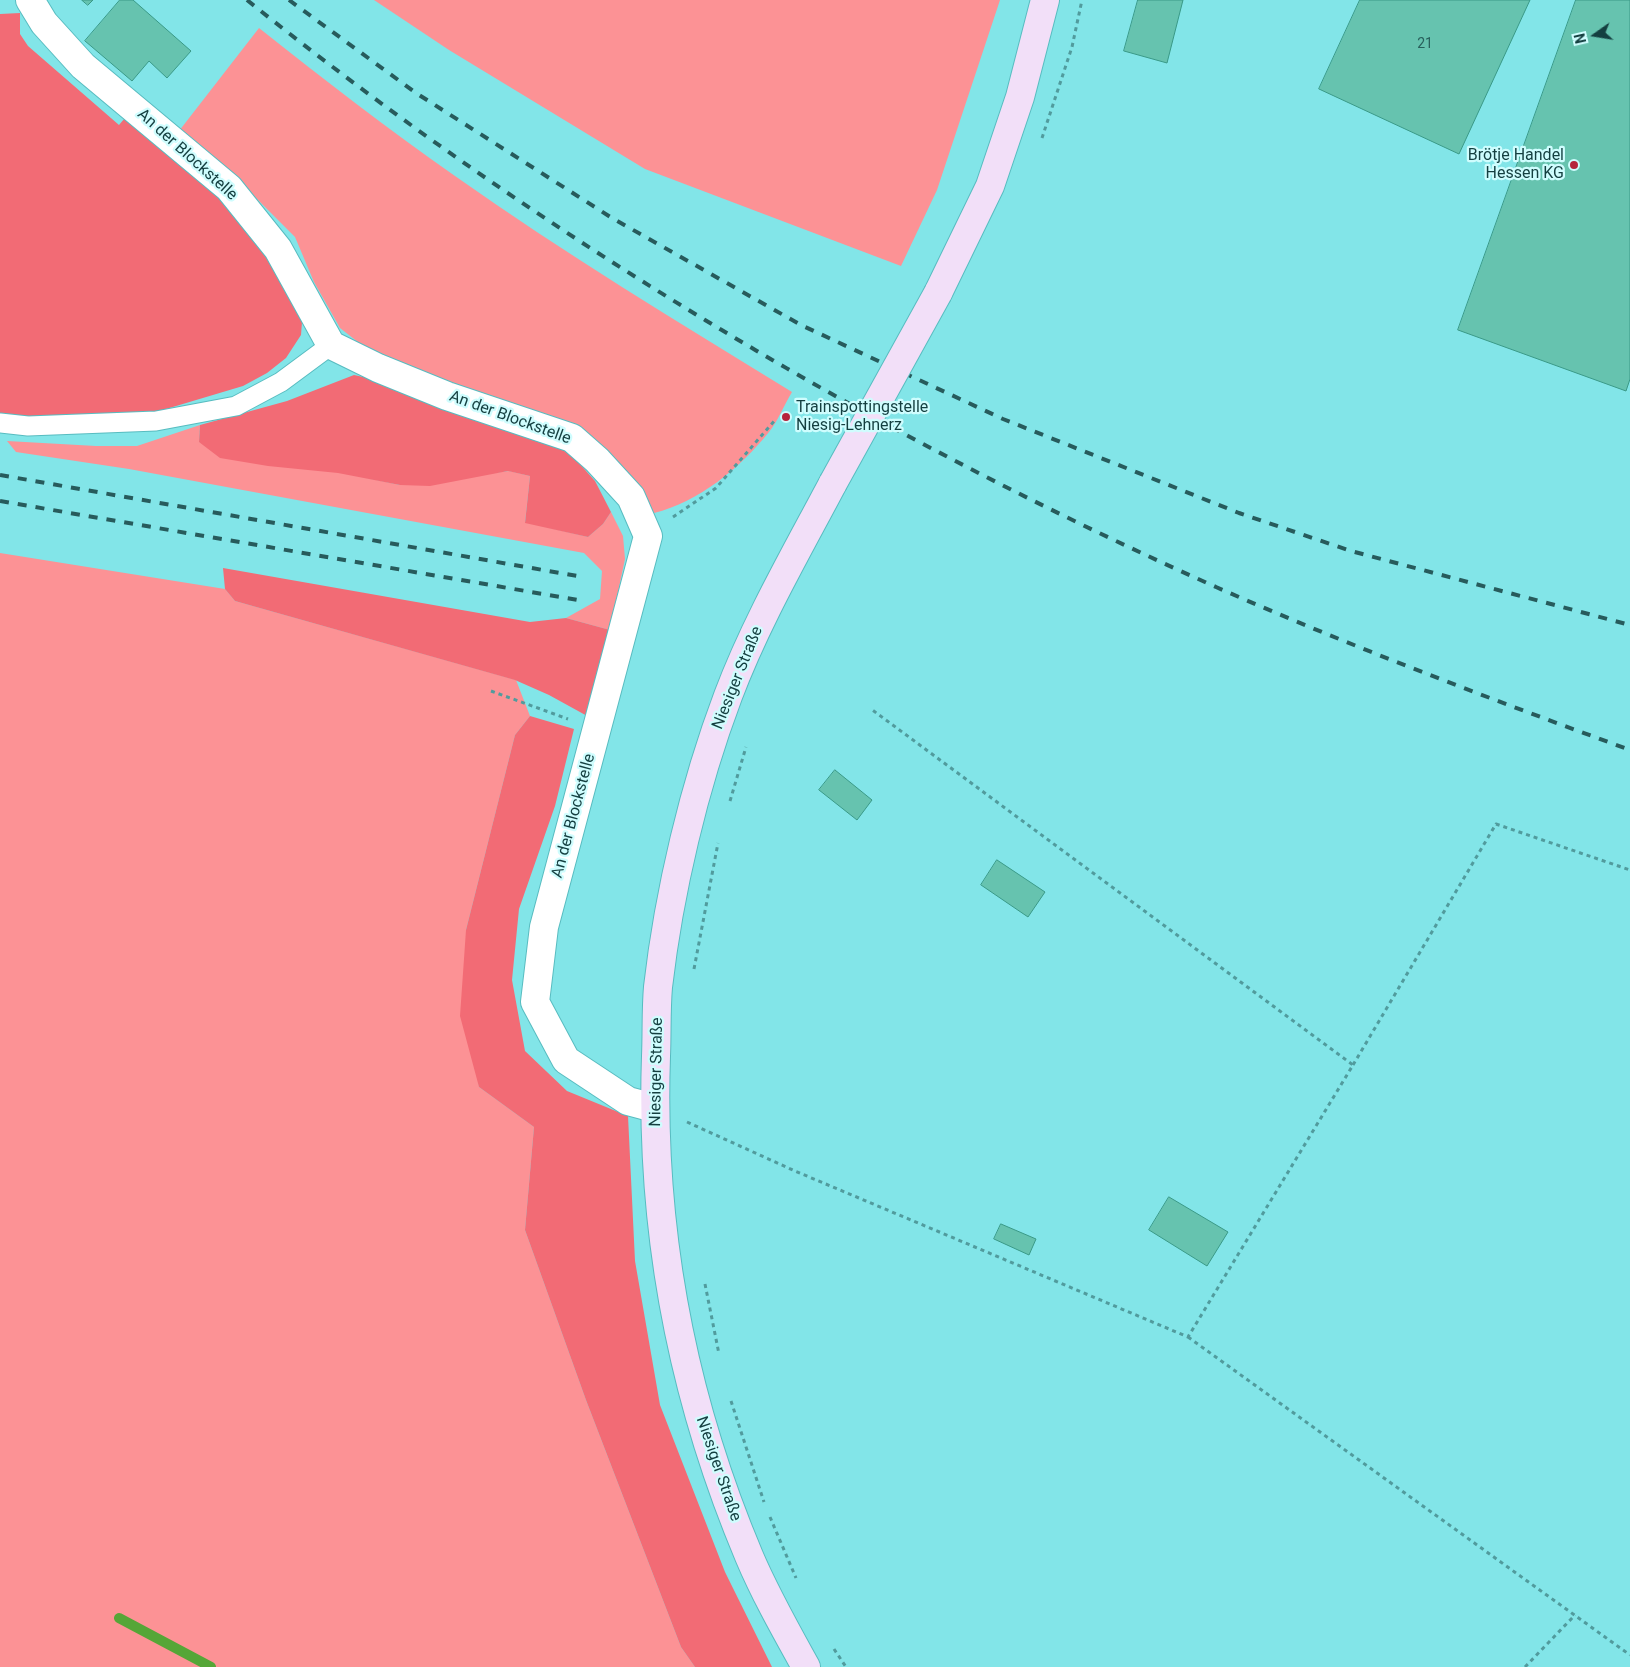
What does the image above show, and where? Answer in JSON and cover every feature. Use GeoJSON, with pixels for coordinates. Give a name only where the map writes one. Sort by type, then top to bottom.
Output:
{"type":"FeatureCollection","features":[{"type":"Feature","properties":{"kind":"main road","name":"Niesiger Straße"},"geometry":{"type":"LineString","coordinates":[[806,1667],[750,1559],[709,1447],[686,1369],[662,1238],[654,1108],[658,989],[685,842],[705,767],[729,696],[762,619],[833,483],[938,293],[990,186],[1020,98],[1045,0]]}},
{"type":"Feature","properties":{"kind":"street","name":"An der Blockstelle"},"geometry":{"type":"LineString","coordinates":[[30,0],[44,23],[83,66],[229,188],[278,249],[331,345],[378,368],[447,396],[572,438],[597,460],[630,497],[648,536],[544,927],[535,1002],[566,1060],[628,1101],[654,1108]]}},
{"type":"Feature","properties":{"kind":"lane"},"geometry":{"type":"LineString","coordinates":[[0,423],[28,426],[156,422],[236,406],[281,382],[331,345]]}},
{"type":"Feature","properties":{"kind":"path"},"geometry":{"type":"LineString","coordinates":[[648,536],[716,488],[776,419]]}},
{"type":"Feature","properties":{"kind":"path"},"geometry":{"type":"LineString","coordinates":[[491,691],[560,714],[596,733]]}},
{"type":"Feature","properties":{"kind":"path"},"geometry":{"type":"LineString","coordinates":[[871,709],[1353,1065]]}},
{"type":"Feature","properties":{"kind":"path"},"geometry":{"type":"LineString","coordinates":[[727,810],[748,739]]}},
{"type":"Feature","properties":{"kind":"path"},"geometry":{"type":"LineString","coordinates":[[1188,1337],[1496,824],[1630,870]]}},
{"type":"Feature","properties":{"kind":"path"},"geometry":{"type":"LineString","coordinates":[[693,977],[719,837]]}},
{"type":"Feature","properties":{"kind":"path"},"geometry":{"type":"LineString","coordinates":[[654,1108],[795,1172],[1188,1337],[1630,1656]]}},
{"type":"Feature","properties":{"kind":"path"},"geometry":{"type":"LineString","coordinates":[[687,1112],[687,1131]]}},
{"type":"Feature","properties":{"kind":"path"},"geometry":{"type":"LineString","coordinates":[[704,1279],[720,1361]]}},
{"type":"Feature","properties":{"kind":"path"},"geometry":{"type":"LineString","coordinates":[[730,1398],[765,1506]]}},
{"type":"Feature","properties":{"kind":"path"},"geometry":{"type":"LineString","coordinates":[[769,1515],[797,1579]]}},
{"type":"Feature","properties":{"kind":"path"},"geometry":{"type":"LineString","coordinates":[[1524,1667],[1574,1615]]}},
{"type":"Feature","properties":{"kind":"path"},"geometry":{"type":"LineString","coordinates":[[831,1645],[846,1667]]}},
{"type":"Feature","properties":{"kind":"shaded area"},"geometry":{"type":"Polygon","coordinates":[[[374,0],[1000,0],[937,190],[901,266],[645,169],[449,50],[374,0]]]}},
{"type":"Feature","properties":{"kind":"shaded area"},"geometry":{"type":"Polygon","coordinates":[[[20,13],[20,34],[28,46],[119,125],[130,112],[239,217],[303,309],[301,335],[286,358],[267,373],[243,386],[156,412],[15,417],[0,415],[0,14],[20,13]]]}},
{"type":"Feature","properties":{"kind":"shaded area"},"geometry":{"type":"Polygon","coordinates":[[[259,28],[380,122],[496,205],[622,287],[792,392],[769,432],[732,471],[718,482],[687,501],[654,513],[645,507],[621,466],[600,444],[573,429],[470,393],[363,346],[340,328],[314,282],[295,237],[255,197],[179,131],[259,28]]]}},
{"type":"Feature","properties":{"kind":"shaded area"},"geometry":{"type":"Polygon","coordinates":[[[354,375],[382,381],[444,410],[557,445],[578,462],[595,481],[611,512],[603,524],[588,537],[525,523],[530,476],[508,471],[430,486],[400,485],[338,473],[268,466],[220,458],[199,442],[200,425],[287,401],[354,375]]]}},
{"type":"Feature","properties":{"kind":"shaded area"},"geometry":{"type":"Polygon","coordinates":[[[200,425],[199,442],[400,485],[509,471],[530,476],[525,522],[588,537],[603,524],[611,512],[623,536],[625,559],[610,630],[566,618],[600,599],[602,571],[584,553],[129,469],[16,452],[7,441],[96,446],[137,446],[200,425]]]}},
{"type":"Feature","properties":{"kind":"shaded area"},"geometry":{"type":"Polygon","coordinates":[[[0,553],[225,589],[235,601],[516,680],[530,716],[515,735],[466,930],[479,1087],[534,1127],[525,1230],[586,1400],[681,1647],[695,1667],[0,1667],[0,553]]]}},
{"type":"Feature","properties":{"kind":"shaded area"},"geometry":{"type":"Polygon","coordinates":[[[223,568],[530,622],[566,618],[610,630],[589,717],[549,695],[515,680],[235,601],[225,589],[223,568]]]}},
{"type":"Feature","properties":{"kind":"shaded area"},"geometry":{"type":"Polygon","coordinates":[[[530,716],[574,729],[555,806],[519,909],[512,980],[525,1051],[567,1091],[628,1116],[635,1261],[660,1405],[725,1572],[772,1667],[695,1667],[681,1647],[586,1400],[525,1230],[534,1127],[479,1087],[460,1016],[466,930],[515,735],[530,716]]]}},
{"type":"Feature","properties":{"kind":"building"},"geometry":{"type":"Polygon","coordinates":[[[82,0],[93,0],[88,5],[82,0]]]}},
{"type":"Feature","properties":{"kind":"building"},"geometry":{"type":"Polygon","coordinates":[[[120,0],[133,0],[191,51],[167,78],[149,61],[132,81],[85,41],[120,0]]]}},
{"type":"Feature","properties":{"kind":"building"},"geometry":{"type":"Polygon","coordinates":[[[1138,0],[1183,0],[1167,63],[1124,51],[1138,0]]]}},
{"type":"Feature","properties":{"kind":"building"},"geometry":{"type":"Polygon","coordinates":[[[1360,0],[1530,0],[1459,154],[1319,89],[1360,0]]]}},
{"type":"Feature","properties":{"kind":"building","name":"Brötje Handel Hessen KG"},"geometry":{"type":"Polygon","coordinates":[[[1576,0],[1630,0],[1630,379],[1626,391],[1458,330],[1576,0]]]}},
{"type":"Feature","properties":{"kind":"building"},"geometry":{"type":"Polygon","coordinates":[[[835,770],[872,800],[857,820],[819,790],[835,770]]]}},
{"type":"Feature","properties":{"kind":"building"},"geometry":{"type":"Polygon","coordinates":[[[997,860],[1045,892],[1028,917],[981,885],[997,860]]]}},
{"type":"Feature","properties":{"kind":"building"},"geometry":{"type":"Polygon","coordinates":[[[1169,1197],[1228,1232],[1207,1266],[1149,1230],[1169,1197]]]}},
{"type":"Feature","properties":{"kind":"building"},"geometry":{"type":"Polygon","coordinates":[[[1001,1224],[1036,1239],[1029,1255],[994,1239],[1001,1224]]]}},
{"type":"Feature","properties":{"kind":"waterway"},"geometry":{"type":"LineString","coordinates":[[119,1618],[211,1667]]}},
{"type":"Feature","properties":{"kind":"railway"},"geometry":{"type":"LineString","coordinates":[[247,0],[359,87],[474,170],[592,249],[713,325],[836,396],[961,464],[1087,527],[1267,609],[1474,692],[1630,750]]}},
{"type":"Feature","properties":{"kind":"railway"},"geometry":{"type":"LineString","coordinates":[[289,0],[416,93],[612,218],[801,325],[1003,419],[1239,513],[1351,551],[1630,625]]}},
{"type":"Feature","properties":{"kind":"railway"},"geometry":{"type":"LineString","coordinates":[[0,475],[583,577]]}},
{"type":"Feature","properties":{"kind":"railway"},"geometry":{"type":"LineString","coordinates":[[0,501],[578,600]]}},
{"type":"Feature","properties":{"kind":"place","name":"Brötje Handel Hessen KG"},"geometry":{"type":"Point","coordinates":[1574,165]}},
{"type":"Feature","properties":{"kind":"place","name":"Trainspottingstelle Niesig-Lehnerz"},"geometry":{"type":"Point","coordinates":[786,417]}}]}
